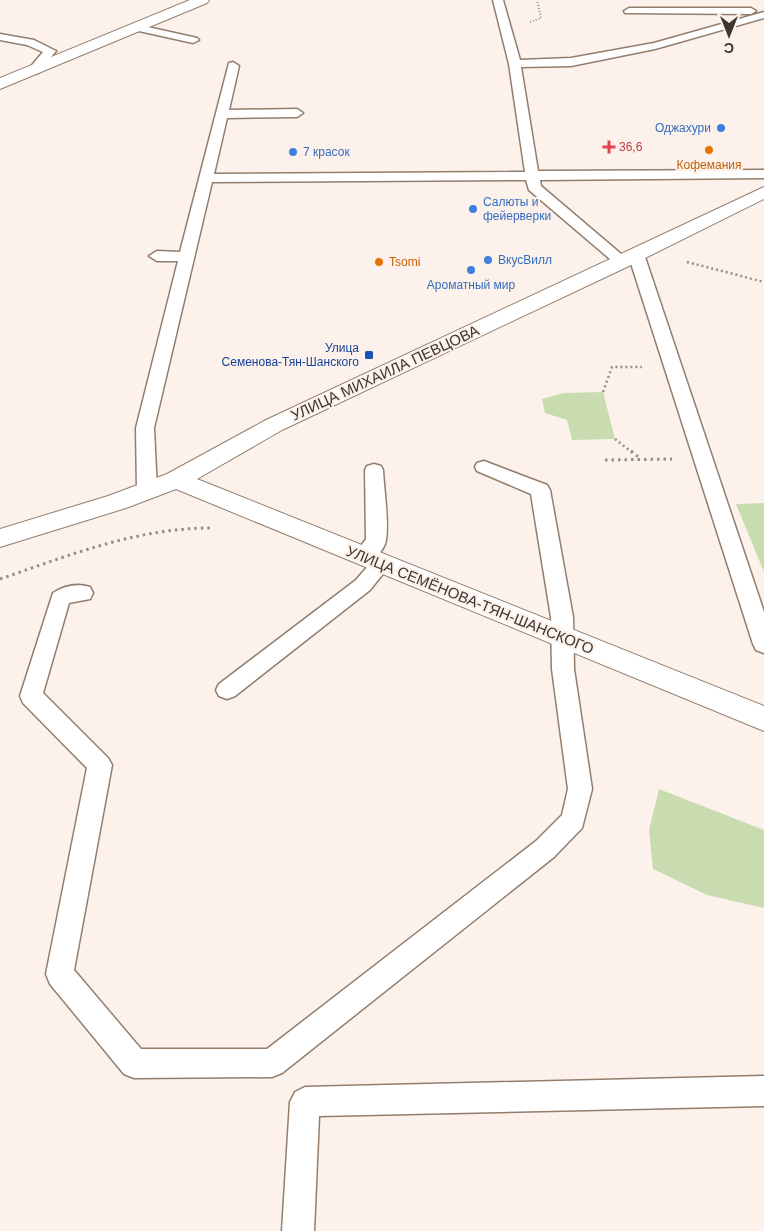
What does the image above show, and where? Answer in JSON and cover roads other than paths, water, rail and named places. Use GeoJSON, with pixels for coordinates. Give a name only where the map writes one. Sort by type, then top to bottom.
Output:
{"type":"FeatureCollection","features":[{"type":"Feature","properties":{"kind":"street"},"geometry":{"type":"LineString","coordinates":[[0,84],[196,1]]}},
{"type":"Feature","properties":{"kind":"street","name":"УЛИЦА МИХАИЛА ПЕВЦОВА"},"geometry":{"type":"LineString","coordinates":[[0,538],[176,480],[274,425],[629,258],[764,192]]}},
{"type":"Feature","properties":{"kind":"street","name":"УЛИЦА СЕМЁНОВА-ТЯН-ШАНСКОГО"},"geometry":{"type":"LineString","coordinates":[[176,480],[764,719]]}},
{"type":"Feature","properties":{"kind":"lane"},"geometry":{"type":"LineString","coordinates":[[498,0],[515,64],[534,186],[629,258],[673,366],[764,644]]}},
{"type":"Feature","properties":{"kind":"lane"},"geometry":{"type":"LineString","coordinates":[[629,11],[764,13]]}},
{"type":"Feature","properties":{"kind":"lane"},"geometry":{"type":"LineString","coordinates":[[515,64],[571,62],[655,46],[764,13]]}},
{"type":"Feature","properties":{"kind":"lane"},"geometry":{"type":"LineString","coordinates":[[134,27],[193,40]]}},
{"type":"Feature","properties":{"kind":"lane"},"geometry":{"type":"LineString","coordinates":[[0,37],[30,42],[50,51],[34,70]]}},
{"type":"Feature","properties":{"kind":"lane"},"geometry":{"type":"LineString","coordinates":[[147,491],[145,428],[233,66]]}},
{"type":"Feature","properties":{"kind":"lane"},"geometry":{"type":"LineString","coordinates":[[221,114],[297,113]]}},
{"type":"Feature","properties":{"kind":"lane"},"geometry":{"type":"LineString","coordinates":[[205,178],[764,174]]}},
{"type":"Feature","properties":{"kind":"lane"},"geometry":{"type":"LineString","coordinates":[[157,256],[186,257]]}},
{"type":"Feature","properties":{"kind":"lane"},"geometry":{"type":"LineString","coordinates":[[83,593],[68,594],[60,599],[31,696],[100,765],[60,974],[134,1064],[272,1063],[545,849],[573,820],[580,789],[563,669],[562,617],[540,490],[484,467]]}},
{"type":"Feature","properties":{"kind":"lane"},"geometry":{"type":"LineString","coordinates":[[227,690],[363,585],[372,561],[376,541],[374,470]]}},
{"type":"Feature","properties":{"kind":"lane"},"geometry":{"type":"LineString","coordinates":[[298,1231],[305,1102],[764,1091]]}},
{"type":"Feature","properties":{"kind":"place","name":"Оджахури"},"geometry":{"type":"Point","coordinates":[721,128]}},
{"type":"Feature","properties":{"kind":"place","name":"36,6"},"geometry":{"type":"Point","coordinates":[609,147]}},
{"type":"Feature","properties":{"kind":"place","name":"Кофемания"},"geometry":{"type":"Point","coordinates":[709,150]}},
{"type":"Feature","properties":{"kind":"place","name":"7 красок"},"geometry":{"type":"Point","coordinates":[293,152]}},
{"type":"Feature","properties":{"kind":"place","name":"Салюты и фейерверки"},"geometry":{"type":"Point","coordinates":[473,209]}},
{"type":"Feature","properties":{"kind":"place","name":"ВкусВилл"},"geometry":{"type":"Point","coordinates":[488,260]}},
{"type":"Feature","properties":{"kind":"place","name":"Tsomi"},"geometry":{"type":"Point","coordinates":[379,262]}},
{"type":"Feature","properties":{"kind":"place","name":"Ароматный мир"},"geometry":{"type":"Point","coordinates":[471,270]}},
{"type":"Feature","properties":{"kind":"place","name":"Улица Семенова-Тян-Шанского"},"geometry":{"type":"Point","coordinates":[369,355]}}]}
